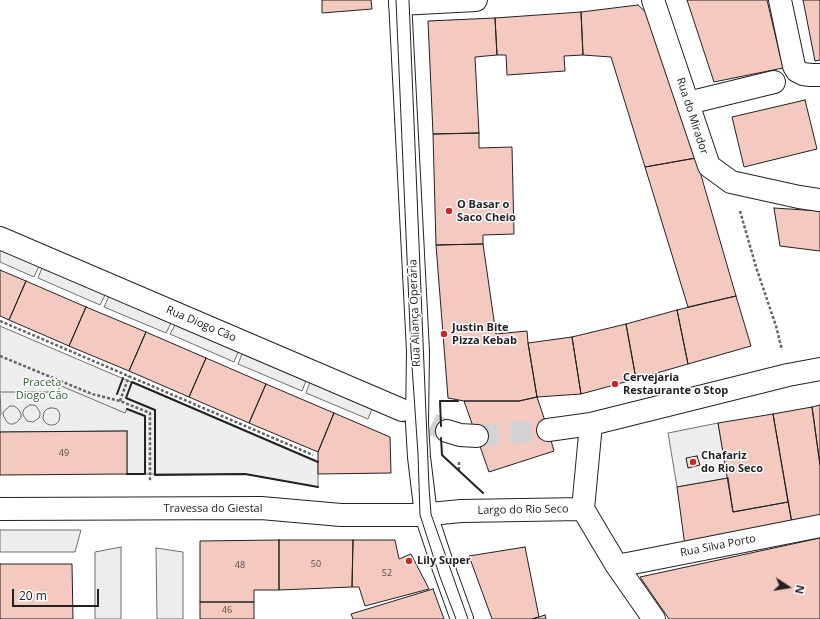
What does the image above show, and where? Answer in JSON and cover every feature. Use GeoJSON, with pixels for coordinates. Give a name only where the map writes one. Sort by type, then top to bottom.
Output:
{"type":"FeatureCollection","features":[{"type":"Feature","properties":{"kind":"street"},"geometry":{"type":"LineString","coordinates":[[400,2],[476,0]]}},
{"type":"Feature","properties":{"kind":"street","name":"Rua do Mirador"},"geometry":{"type":"LineString","coordinates":[[653,0],[709,166],[731,182],[799,197],[820,200]]}},
{"type":"Feature","properties":{"kind":"street"},"geometry":{"type":"LineString","coordinates":[[780,0],[794,66],[797,71],[812,74]]}},
{"type":"Feature","properties":{"kind":"street","name":"Rua Aliança Operária"},"geometry":{"type":"LineString","coordinates":[[400,2],[418,351],[417,422],[419,457],[426,514],[462,619]]}},
{"type":"Feature","properties":{"kind":"street"},"geometry":{"type":"LineString","coordinates":[[688,103],[774,82]]}},
{"type":"Feature","properties":{"kind":"street","name":"Rua Diogo Cão"},"geometry":{"type":"LineString","coordinates":[[0,238],[402,410]]}},
{"type":"Feature","properties":{"kind":"street"},"geometry":{"type":"LineString","coordinates":[[548,430],[591,424],[788,374],[820,369]]}},
{"type":"Feature","properties":{"kind":"street","name":"Largo do Rio Seco"},"geometry":{"type":"LineString","coordinates":[[426,514],[461,511],[584,509],[591,424]]}},
{"type":"Feature","properties":{"kind":"street"},"geometry":{"type":"LineString","coordinates":[[447,431],[460,435],[476,436]]}},
{"type":"Feature","properties":{"kind":"street","name":"Travessa do Giestal"},"geometry":{"type":"LineString","coordinates":[[0,509],[261,508],[341,515],[426,514]]}},
{"type":"Feature","properties":{"kind":"street"},"geometry":{"type":"LineString","coordinates":[[584,509],[617,566],[654,619]]}},
{"type":"Feature","properties":{"kind":"street","name":"Rua Silva Porto"},"geometry":{"type":"LineString","coordinates":[[617,566],[820,526]]}},
{"type":"Feature","properties":{"kind":"path"},"geometry":{"type":"LineString","coordinates":[[731,182],[756,267],[776,326],[788,374]]}},
{"type":"Feature","properties":{"kind":"path"},"geometry":{"type":"LineString","coordinates":[[0,321],[313,455]]}},
{"type":"Feature","properties":{"kind":"path"},"geometry":{"type":"LineString","coordinates":[[0,356],[92,394],[120,401],[150,413],[150,481]]}},
{"type":"Feature","properties":{"kind":"path"},"geometry":{"type":"LineString","coordinates":[[120,401],[129,376]]}},
{"type":"Feature","properties":{"kind":"green space","name":"Praceta Diogo Cão"},"geometry":{"type":"Polygon","coordinates":[[[0,326],[318,462],[318,487],[245,474],[127,474],[127,431],[0,431],[0,326]]]}},
{"type":"Feature","properties":{"kind":"shaded area"},"geometry":{"type":"Polygon","coordinates":[[[0,250],[39,266],[34,277],[0,262],[0,250]]]}},
{"type":"Feature","properties":{"kind":"shaded area"},"geometry":{"type":"Polygon","coordinates":[[[42,268],[105,295],[100,305],[38,278],[42,268]]]}},
{"type":"Feature","properties":{"kind":"shaded area"},"geometry":{"type":"Polygon","coordinates":[[[109,296],[171,323],[166,333],[104,307],[109,296]]]}},
{"type":"Feature","properties":{"kind":"shaded area"},"geometry":{"type":"Polygon","coordinates":[[[175,325],[238,352],[234,362],[170,334],[175,325]]]}},
{"type":"Feature","properties":{"kind":"shaded area"},"geometry":{"type":"Polygon","coordinates":[[[242,354],[306,381],[302,391],[238,364],[242,354]]]}},
{"type":"Feature","properties":{"kind":"shaded area"},"geometry":{"type":"Polygon","coordinates":[[[310,382],[372,409],[368,419],[306,393],[310,382]]]}},
{"type":"Feature","properties":{"kind":"shaded area"},"geometry":{"type":"Polygon","coordinates":[[[59,385],[125,413],[127,409],[145,416],[145,474],[127,474],[127,431],[0,432],[0,392],[59,392],[59,385]],[[30,405],[25,408],[23,415],[27,421],[33,422],[39,418],[40,412],[36,406],[30,405]],[[10,406],[3,413],[4,417],[10,424],[17,422],[21,417],[19,410],[14,406],[10,406]],[[53,408],[47,409],[44,412],[44,421],[50,425],[56,424],[59,421],[59,412],[57,409],[53,408]]]}},
{"type":"Feature","properties":{"kind":"shaded area"},"geometry":{"type":"Polygon","coordinates":[[[718,423],[728,478],[677,487],[668,433],[718,423]]]}},
{"type":"Feature","properties":{"kind":"shaded area"},"geometry":{"type":"Polygon","coordinates":[[[0,530],[81,530],[75,552],[0,552],[0,530]]]}},
{"type":"Feature","properties":{"kind":"shaded area"},"geometry":{"type":"Polygon","coordinates":[[[121,547],[121,619],[95,619],[95,552],[121,547]]]}},
{"type":"Feature","properties":{"kind":"shaded area"},"geometry":{"type":"Polygon","coordinates":[[[156,548],[183,552],[183,619],[157,619],[156,548]]]}},
{"type":"Feature","properties":{"kind":"building"},"geometry":{"type":"Polygon","coordinates":[[[322,0],[371,0],[372,9],[322,13],[322,0]]]}},
{"type":"Feature","properties":{"kind":"building"},"geometry":{"type":"Polygon","coordinates":[[[687,0],[767,0],[783,68],[714,82],[687,0]]]}},
{"type":"Feature","properties":{"kind":"building"},"geometry":{"type":"Polygon","coordinates":[[[803,0],[820,0],[820,60],[815,61],[803,0]]]}},
{"type":"Feature","properties":{"kind":"building"},"geometry":{"type":"Polygon","coordinates":[[[638,5],[652,18],[696,158],[645,167],[611,57],[583,55],[581,12],[638,5]]]}},
{"type":"Feature","properties":{"kind":"building"},"geometry":{"type":"Polygon","coordinates":[[[581,12],[583,55],[564,56],[565,71],[507,75],[506,55],[497,55],[495,18],[581,12]]]}},
{"type":"Feature","properties":{"kind":"building"},"geometry":{"type":"Polygon","coordinates":[[[495,18],[497,55],[475,57],[479,133],[433,134],[428,21],[495,18]]]}},
{"type":"Feature","properties":{"kind":"building"},"geometry":{"type":"Polygon","coordinates":[[[805,100],[817,149],[744,167],[732,117],[805,100]]]}},
{"type":"Feature","properties":{"kind":"building"},"geometry":{"type":"Polygon","coordinates":[[[479,133],[479,148],[512,147],[514,234],[483,235],[483,244],[436,245],[433,134],[479,133]]]}},
{"type":"Feature","properties":{"kind":"building"},"geometry":{"type":"Polygon","coordinates":[[[696,158],[736,296],[688,307],[645,167],[696,158]]]}},
{"type":"Feature","properties":{"kind":"building"},"geometry":{"type":"Polygon","coordinates":[[[774,208],[820,211],[820,251],[780,246],[774,208]]]}},
{"type":"Feature","properties":{"kind":"building"},"geometry":{"type":"Polygon","coordinates":[[[483,244],[496,334],[527,331],[537,397],[519,401],[464,401],[448,398],[436,245],[483,244]]]}},
{"type":"Feature","properties":{"kind":"building"},"geometry":{"type":"Polygon","coordinates":[[[0,270],[26,281],[9,320],[0,316],[0,270]]]}},
{"type":"Feature","properties":{"kind":"building"},"geometry":{"type":"Polygon","coordinates":[[[26,281],[86,307],[69,346],[9,320],[26,281]]]}},
{"type":"Feature","properties":{"kind":"building"},"geometry":{"type":"Polygon","coordinates":[[[736,296],[751,346],[688,364],[677,310],[736,296]]]}},
{"type":"Feature","properties":{"kind":"building"},"geometry":{"type":"Polygon","coordinates":[[[86,307],[146,332],[129,371],[69,346],[86,307]]]}},
{"type":"Feature","properties":{"kind":"building"},"geometry":{"type":"Polygon","coordinates":[[[677,310],[688,364],[636,379],[626,324],[677,310]]]}},
{"type":"Feature","properties":{"kind":"building"},"geometry":{"type":"Polygon","coordinates":[[[626,324],[636,379],[581,394],[572,337],[626,324]]]}},
{"type":"Feature","properties":{"kind":"building"},"geometry":{"type":"Polygon","coordinates":[[[146,332],[206,358],[189,397],[129,371],[146,332]]]}},
{"type":"Feature","properties":{"kind":"building"},"geometry":{"type":"Polygon","coordinates":[[[572,337],[581,394],[537,397],[528,343],[572,337]]]}},
{"type":"Feature","properties":{"kind":"building"},"geometry":{"type":"Polygon","coordinates":[[[206,358],[266,384],[249,423],[189,397],[206,358]]]}},
{"type":"Feature","properties":{"kind":"building"},"geometry":{"type":"Polygon","coordinates":[[[266,384],[334,413],[318,452],[249,423],[266,384]]]}},
{"type":"Feature","properties":{"kind":"building"},"geometry":{"type":"Polygon","coordinates":[[[537,397],[554,451],[489,472],[464,401],[519,401],[537,397]]]}},
{"type":"Feature","properties":{"kind":"building"},"geometry":{"type":"Polygon","coordinates":[[[820,405],[820,465],[812,407],[820,405]]]}},
{"type":"Feature","properties":{"kind":"building"},"geometry":{"type":"Polygon","coordinates":[[[812,407],[820,465],[820,515],[792,523],[773,414],[812,407]]]}},
{"type":"Feature","properties":{"kind":"building"},"geometry":{"type":"Polygon","coordinates":[[[334,413],[390,437],[391,473],[318,474],[318,452],[334,413]]]}},
{"type":"Feature","properties":{"kind":"building"},"geometry":{"type":"Polygon","coordinates":[[[773,414],[788,502],[733,512],[718,423],[773,414]]]}},
{"type":"Feature","properties":{"kind":"building"},"geometry":{"type":"Polygon","coordinates":[[[127,431],[127,474],[0,475],[0,432],[127,431]]]}},
{"type":"Feature","properties":{"kind":"building","name":"Chafariz do Rio Seco"},"geometry":{"type":"Polygon","coordinates":[[[697,456],[700,465],[688,468],[686,458],[697,456]]]}},
{"type":"Feature","properties":{"kind":"building"},"geometry":{"type":"Polygon","coordinates":[[[728,478],[733,512],[788,502],[792,523],[685,546],[677,487],[728,478]]]}},
{"type":"Feature","properties":{"kind":"building"},"geometry":{"type":"Polygon","coordinates":[[[820,538],[820,619],[669,619],[640,577],[820,538]]]}},
{"type":"Feature","properties":{"kind":"building"},"geometry":{"type":"Polygon","coordinates":[[[279,540],[279,590],[254,590],[254,602],[200,602],[200,541],[279,540]]]}},
{"type":"Feature","properties":{"kind":"building"},"geometry":{"type":"Polygon","coordinates":[[[279,540],[353,540],[352,587],[279,590],[279,540]]]}},
{"type":"Feature","properties":{"kind":"building"},"geometry":{"type":"Polygon","coordinates":[[[353,540],[395,540],[399,559],[411,554],[429,589],[365,606],[359,587],[352,587],[353,540]]]}},
{"type":"Feature","properties":{"kind":"building"},"geometry":{"type":"Polygon","coordinates":[[[525,547],[539,617],[532,619],[492,619],[469,556],[525,547]]]}},
{"type":"Feature","properties":{"kind":"building"},"geometry":{"type":"Polygon","coordinates":[[[0,564],[72,564],[73,619],[0,619],[0,564]]]}},
{"type":"Feature","properties":{"kind":"building"},"geometry":{"type":"Polygon","coordinates":[[[433,589],[444,619],[353,619],[351,614],[433,589]]]}},
{"type":"Feature","properties":{"kind":"building"},"geometry":{"type":"Polygon","coordinates":[[[200,602],[254,602],[254,619],[200,619],[200,602]]]}},
{"type":"Feature","properties":{"kind":"building"},"geometry":{"type":"Polygon","coordinates":[[[545,615],[546,619],[532,619],[539,617],[545,615]]]}},
{"type":"Feature","properties":{"kind":"tunnel"},"geometry":{"type":"LineString","coordinates":[[402,410],[447,431]]}},
{"type":"Feature","properties":{"kind":"tunnel"},"geometry":{"type":"LineString","coordinates":[[477,436],[548,430]]}},
{"type":"Feature","properties":{"kind":"tram line"},"geometry":{"type":"LineString","coordinates":[[396,0],[411,351],[418,454],[420,515],[440,577],[456,619]]}},
{"type":"Feature","properties":{"kind":"tram line"},"geometry":{"type":"LineString","coordinates":[[409,0],[431,514],[468,619]]}},
{"type":"Feature","properties":{"kind":"wall"},"geometry":{"type":"LineString","coordinates":[[117,394],[123,378]]}},
{"type":"Feature","properties":{"kind":"wall"},"geometry":{"type":"LineString","coordinates":[[318,462],[132,382],[126,398],[155,410],[155,475],[245,474],[318,487]]}},
{"type":"Feature","properties":{"kind":"wall"},"geometry":{"type":"LineString","coordinates":[[441,426],[440,401],[458,401]]}},
{"type":"Feature","properties":{"kind":"wall"},"geometry":{"type":"LineString","coordinates":[[127,409],[145,416],[145,474],[127,474]]}},
{"type":"Feature","properties":{"kind":"wall"},"geometry":{"type":"LineString","coordinates":[[441,438],[442,455],[483,493]]}},
{"type":"Feature","properties":{"kind":"place","name":"O Basar o Saco Cheio"},"geometry":{"type":"Point","coordinates":[449,211]}},
{"type":"Feature","properties":{"kind":"place","name":"Justin Bite Pizza Kebab"},"geometry":{"type":"Point","coordinates":[444,334]}},
{"type":"Feature","properties":{"kind":"place","name":"Cervejaria Restaurante o Stop"},"geometry":{"type":"Point","coordinates":[615,384]}},
{"type":"Feature","properties":{"kind":"place","name":"Chafariz do Rio Seco"},"geometry":{"type":"Point","coordinates":[693,462]}},
{"type":"Feature","properties":{"kind":"place","name":"Lily Super"},"geometry":{"type":"Point","coordinates":[409,561]}}]}
